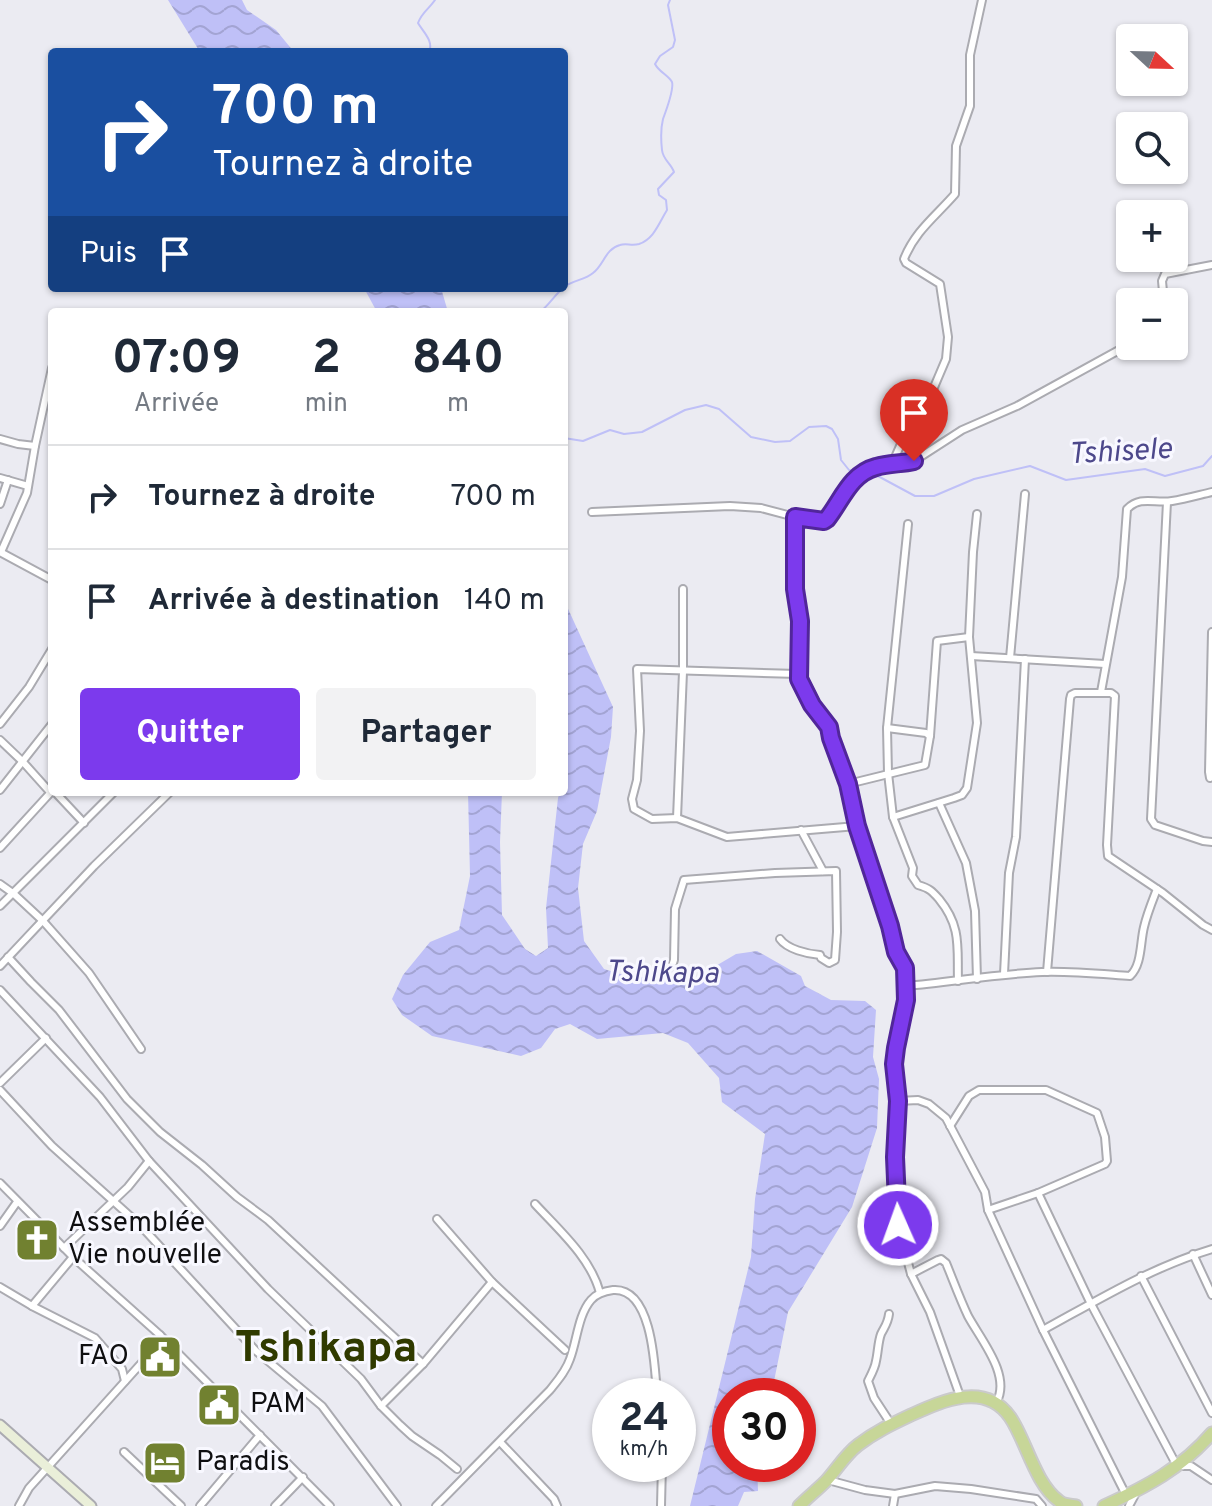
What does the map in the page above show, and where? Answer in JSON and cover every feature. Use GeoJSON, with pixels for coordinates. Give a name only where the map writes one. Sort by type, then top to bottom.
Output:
{"type":"FeatureCollection","features":[{"type":"Feature","properties":{"kind":"highway"},"geometry":{"type":"LineString","coordinates":[[799,1506],[839,1463],[876,1432],[944,1400],[960,1396],[986,1398],[996,1403],[1010,1417],[1056,1503],[1076,1506]]}},
{"type":"Feature","properties":{"kind":"highway"},"geometry":{"type":"LineString","coordinates":[[1104,1506],[1131,1498],[1196,1452],[1212,1433]]}},
{"type":"Feature","properties":{"kind":"main road"},"geometry":{"type":"LineString","coordinates":[[2,1431],[91,1506]]}},
{"type":"Feature","properties":{"kind":"street"},"geometry":{"type":"LineString","coordinates":[[892,464],[904,437],[929,399],[946,359],[948,337],[940,284],[904,259],[925,224],[955,194],[956,146],[970,106],[970,55],[982,0]]}},
{"type":"Feature","properties":{"kind":"street"},"geometry":{"type":"LineString","coordinates":[[1163,288],[1165,274],[1212,265]]}},
{"type":"Feature","properties":{"kind":"street"},"geometry":{"type":"LineString","coordinates":[[592,512],[730,506],[761,508],[824,521],[850,484],[869,469],[897,461],[914,461],[962,430],[1017,406],[1116,352]]}},
{"type":"Feature","properties":{"kind":"street"},"geometry":{"type":"LineString","coordinates":[[48,386],[28,486],[0,552],[48,578]]}},
{"type":"Feature","properties":{"kind":"street"},"geometry":{"type":"LineString","coordinates":[[0,439],[35,446]]}},
{"type":"Feature","properties":{"kind":"street"},"geometry":{"type":"LineString","coordinates":[[0,478],[28,486]]}},
{"type":"Feature","properties":{"kind":"street"},"geometry":{"type":"LineString","coordinates":[[0,504],[8,480]]}},
{"type":"Feature","properties":{"kind":"street"},"geometry":{"type":"LineString","coordinates":[[1101,692],[1122,577],[1127,509],[1142,500],[1167,502],[1212,492]]}},
{"type":"Feature","properties":{"kind":"street"},"geometry":{"type":"LineString","coordinates":[[1010,658],[1025,494]]}},
{"type":"Feature","properties":{"kind":"street"},"geometry":{"type":"LineString","coordinates":[[1167,502],[1151,819],[1155,825],[1212,842]]}},
{"type":"Feature","properties":{"kind":"street"},"geometry":{"type":"LineString","coordinates":[[893,817],[962,795],[967,788],[977,723],[969,637],[977,514]]}},
{"type":"Feature","properties":{"kind":"street"},"geometry":{"type":"LineString","coordinates":[[795,517],[795,589],[800,621],[798,674],[803,690],[829,727],[896,952],[905,968],[904,1015],[894,1064],[898,1101],[895,1157],[898,1225],[911,1274],[930,1312],[960,1396]]}},
{"type":"Feature","properties":{"kind":"street"},"geometry":{"type":"LineString","coordinates":[[908,524],[887,728],[888,773],[893,817],[913,868],[912,876],[918,885],[929,888],[954,921],[958,981]]}},
{"type":"Feature","properties":{"kind":"street"},"geometry":{"type":"LineString","coordinates":[[677,818],[683,589]]}},
{"type":"Feature","properties":{"kind":"street"},"geometry":{"type":"LineString","coordinates":[[1212,632],[1209,772],[1212,777]]}},
{"type":"Feature","properties":{"kind":"street"},"geometry":{"type":"LineString","coordinates":[[848,784],[925,765],[937,641],[969,637]]}},
{"type":"Feature","properties":{"kind":"street"},"geometry":{"type":"LineString","coordinates":[[0,724],[29,687],[48,656]]}},
{"type":"Feature","properties":{"kind":"street"},"geometry":{"type":"LineString","coordinates":[[971,656],[1105,664]]}},
{"type":"Feature","properties":{"kind":"street"},"geometry":{"type":"LineString","coordinates":[[1004,974],[1009,873],[1016,837],[1025,659]]}},
{"type":"Feature","properties":{"kind":"street"},"geometry":{"type":"LineString","coordinates":[[798,674],[683,672],[640,667],[637,671],[640,731],[637,780],[632,799],[634,809],[652,819],[677,818],[727,837],[857,826]]}},
{"type":"Feature","properties":{"kind":"street"},"geometry":{"type":"LineString","coordinates":[[1047,972],[1070,699],[1075,693],[1101,692],[1115,696],[1107,853],[1110,859],[1212,930]]}},
{"type":"Feature","properties":{"kind":"street"},"geometry":{"type":"LineString","coordinates":[[887,728],[930,736]]}},
{"type":"Feature","properties":{"kind":"street"},"geometry":{"type":"LineString","coordinates":[[0,790],[48,729]]}},
{"type":"Feature","properties":{"kind":"street"},"geometry":{"type":"LineString","coordinates":[[0,740],[48,790]]}},
{"type":"Feature","properties":{"kind":"street"},"geometry":{"type":"LineString","coordinates":[[0,848],[48,796]]}},
{"type":"Feature","properties":{"kind":"street"},"geometry":{"type":"LineString","coordinates":[[58,796],[84,823]]}},
{"type":"Feature","properties":{"kind":"street"},"geometry":{"type":"LineString","coordinates":[[0,906],[110,796]]}},
{"type":"Feature","properties":{"kind":"street"},"geometry":{"type":"LineString","coordinates":[[0,966],[166,796]]}},
{"type":"Feature","properties":{"kind":"street"},"geometry":{"type":"LineString","coordinates":[[939,803],[966,863],[975,911],[977,979]]}},
{"type":"Feature","properties":{"kind":"street"},"geometry":{"type":"LineString","coordinates":[[801,830],[823,871]]}},
{"type":"Feature","properties":{"kind":"street"},"geometry":{"type":"LineString","coordinates":[[673,963],[675,909],[684,880],[836,871],[835,960],[829,963],[820,955],[784,945],[780,939]]}},
{"type":"Feature","properties":{"kind":"street"},"geometry":{"type":"LineString","coordinates":[[0,884],[43,921],[101,988],[141,1049]]}},
{"type":"Feature","properties":{"kind":"street"},"geometry":{"type":"LineString","coordinates":[[906,986],[1047,972],[1130,976],[1137,967],[1144,927],[1157,889]]}},
{"type":"Feature","properties":{"kind":"street"},"geometry":{"type":"LineString","coordinates":[[8,957],[59,1010],[127,1099],[160,1132],[268,1220],[423,1364]]}},
{"type":"Feature","properties":{"kind":"street"},"geometry":{"type":"LineString","coordinates":[[0,990],[100,1097],[149,1161],[268,1289],[361,1379],[381,1406],[412,1436],[457,1469]]}},
{"type":"Feature","properties":{"kind":"street"},"geometry":{"type":"LineString","coordinates":[[0,1083],[46,1038]]}},
{"type":"Feature","properties":{"kind":"street"},"geometry":{"type":"LineString","coordinates":[[0,1090],[52,1146],[141,1226],[256,1351],[322,1406],[397,1506]]}},
{"type":"Feature","properties":{"kind":"street"},"geometry":{"type":"LineString","coordinates":[[950,1126],[969,1096],[979,1090],[1046,1090],[1097,1113],[1105,1137],[1105,1164],[1038,1193],[988,1210]]}},
{"type":"Feature","properties":{"kind":"street"},"geometry":{"type":"LineString","coordinates":[[898,1101],[918,1100],[929,1104],[946,1118],[985,1192],[988,1210],[1043,1330],[1131,1498]]}},
{"type":"Feature","properties":{"kind":"street"},"geometry":{"type":"LineString","coordinates":[[64,1248],[128,1187],[149,1161]]}},
{"type":"Feature","properties":{"kind":"street"},"geometry":{"type":"LineString","coordinates":[[0,1183],[73,1257],[160,1335],[330,1506]]}},
{"type":"Feature","properties":{"kind":"street"},"geometry":{"type":"LineString","coordinates":[[1038,1193],[1091,1304],[1177,1466],[1191,1466],[1212,1480]]}},
{"type":"Feature","properties":{"kind":"street"},"geometry":{"type":"LineString","coordinates":[[0,1226],[17,1202]]}},
{"type":"Feature","properties":{"kind":"street"},"geometry":{"type":"LineString","coordinates":[[535,1204],[579,1252],[597,1281],[600,1293]]}},
{"type":"Feature","properties":{"kind":"street"},"geometry":{"type":"LineString","coordinates":[[437,1219],[492,1282],[565,1350]]}},
{"type":"Feature","properties":{"kind":"street"},"geometry":{"type":"LineString","coordinates":[[1043,1330],[1141,1276],[1212,1249]]}},
{"type":"Feature","properties":{"kind":"street"},"geometry":{"type":"LineString","coordinates":[[1193,1254],[1212,1295]]}},
{"type":"Feature","properties":{"kind":"street"},"geometry":{"type":"LineString","coordinates":[[32,1306],[73,1257]]}},
{"type":"Feature","properties":{"kind":"street"},"geometry":{"type":"LineString","coordinates":[[911,1274],[941,1259],[946,1263],[967,1314],[992,1357],[1001,1380],[1001,1394],[996,1403]]}},
{"type":"Feature","properties":{"kind":"street"},"geometry":{"type":"LineString","coordinates":[[1141,1276],[1212,1413]]}},
{"type":"Feature","properties":{"kind":"street"},"geometry":{"type":"LineString","coordinates":[[381,1406],[423,1364],[492,1282]]}},
{"type":"Feature","properties":{"kind":"street"},"geometry":{"type":"LineString","coordinates":[[0,1287],[95,1338],[122,1369],[125,1381]]}},
{"type":"Feature","properties":{"kind":"street"},"geometry":{"type":"LineString","coordinates":[[436,1506],[562,1375],[569,1363],[585,1311],[591,1300],[600,1293],[615,1290],[627,1292],[637,1301],[647,1320],[655,1378]]}},
{"type":"Feature","properties":{"kind":"street"},"geometry":{"type":"LineString","coordinates":[[889,1314],[868,1381],[874,1398],[891,1424]]}},
{"type":"Feature","properties":{"kind":"street"},"geometry":{"type":"LineString","coordinates":[[19,1506],[29,1488],[146,1358],[160,1335]]}},
{"type":"Feature","properties":{"kind":"street"},"geometry":{"type":"LineString","coordinates":[[201,1506],[260,1435]]}},
{"type":"Feature","properties":{"kind":"street"},"geometry":{"type":"LineString","coordinates":[[500,1442],[554,1499],[557,1506]]}},
{"type":"Feature","properties":{"kind":"street"},"geometry":{"type":"LineString","coordinates":[[124,1452],[181,1506]]}},
{"type":"Feature","properties":{"kind":"street"},"geometry":{"type":"LineString","coordinates":[[275,1506],[303,1477]]}},
{"type":"Feature","properties":{"kind":"street"},"geometry":{"type":"LineString","coordinates":[[827,1479],[865,1490],[895,1494],[935,1486],[971,1489],[1036,1499],[1042,1506]]}},
{"type":"Feature","properties":{"kind":"street"},"geometry":{"type":"LineString","coordinates":[[661,1506],[662,1482]]}},
{"type":"Feature","properties":{"kind":"street"},"geometry":{"type":"LineString","coordinates":[[893,1506],[895,1494]]}},
{"type":"Feature","properties":{"kind":"water"},"geometry":{"type":"Polygon","coordinates":[[[168,0],[242,0],[247,10],[276,30],[291,48],[198,48],[168,0]]]}},
{"type":"Feature","properties":{"kind":"water"},"geometry":{"type":"Polygon","coordinates":[[[366,292],[442,292],[447,308],[375,308],[366,292]]]}},
{"type":"Feature","properties":{"kind":"water"},"geometry":{"type":"Polygon","coordinates":[[[568,609],[613,707],[611,737],[597,811],[583,844],[578,888],[584,941],[604,969],[627,976],[692,980],[736,954],[757,951],[801,976],[805,986],[831,1000],[865,1001],[876,1010],[873,1057],[879,1079],[877,1128],[852,1207],[788,1312],[775,1378],[721,1378],[751,1257],[755,1199],[765,1134],[722,1102],[719,1078],[688,1043],[663,1033],[597,1039],[570,1024],[555,1029],[541,1048],[521,1056],[432,1036],[402,1015],[392,999],[403,975],[430,942],[459,930],[470,876],[468,796],[502,796],[502,915],[525,949],[536,956],[548,948],[546,908],[558,798],[568,796],[568,609]]]}},
{"type":"Feature","properties":{"kind":"water"},"geometry":{"type":"Polygon","coordinates":[[[712,1416],[712,1482],[758,1482],[758,1491],[744,1492],[738,1506],[690,1506],[712,1416]]]}},
{"type":"Feature","properties":{"kind":"waterway"},"geometry":{"type":"LineString","coordinates":[[430,48],[429,40],[418,23],[435,0]]}},
{"type":"Feature","properties":{"kind":"waterway"},"geometry":{"type":"LineString","coordinates":[[568,285],[593,273],[615,247],[639,244],[649,238],[667,210],[666,200],[659,195],[658,189],[674,172],[663,153],[661,138],[672,82],[655,64],[673,47],[675,40],[668,5],[670,0]]}},
{"type":"Feature","properties":{"kind":"waterway"},"geometry":{"type":"LineString","coordinates":[[544,308],[559,292]]}},
{"type":"Feature","properties":{"kind":"waterway","name":"Tshisele"},"geometry":{"type":"LineString","coordinates":[[568,439],[583,441],[610,430],[624,434],[642,432],[685,410],[706,405],[719,409],[751,437],[775,442],[790,441],[809,427],[826,426],[838,439],[841,460],[849,470],[859,472]]}},
{"type":"Feature","properties":{"kind":"waterway","name":"Tshisele"},"geometry":{"type":"LineString","coordinates":[[870,473],[915,496],[934,496],[974,479],[1030,466],[1066,480],[1145,469],[1165,476],[1203,466],[1212,456]]}},
{"type":"Feature","properties":{"kind":"place","name":"Assemblée Vie nouvelle"},"geometry":{"type":"Point","coordinates":[37,1240]}},
{"type":"Feature","properties":{"kind":"place","name":"FAO"},"geometry":{"type":"Point","coordinates":[160,1357]}},
{"type":"Feature","properties":{"kind":"place","name":"PAM"},"geometry":{"type":"Point","coordinates":[219,1405]}},
{"type":"Feature","properties":{"kind":"place","name":"Paradis"},"geometry":{"type":"Point","coordinates":[165,1463]}},
{"type":"Feature","properties":{"kind":"district","name":"Tshikapa"},"geometry":{"type":"Point","coordinates":[326,1350]}},
{"type":"Feature","properties":{"kind":"route"},"geometry":{"type":"LineString","coordinates":[[898,1225],[895,1157],[898,1101],[894,1064],[906,1000],[905,968],[893,944],[829,727],[812,705],[799,679],[800,621],[795,589],[795,517],[824,521],[850,484],[869,469],[897,461],[914,461]]}}]}
